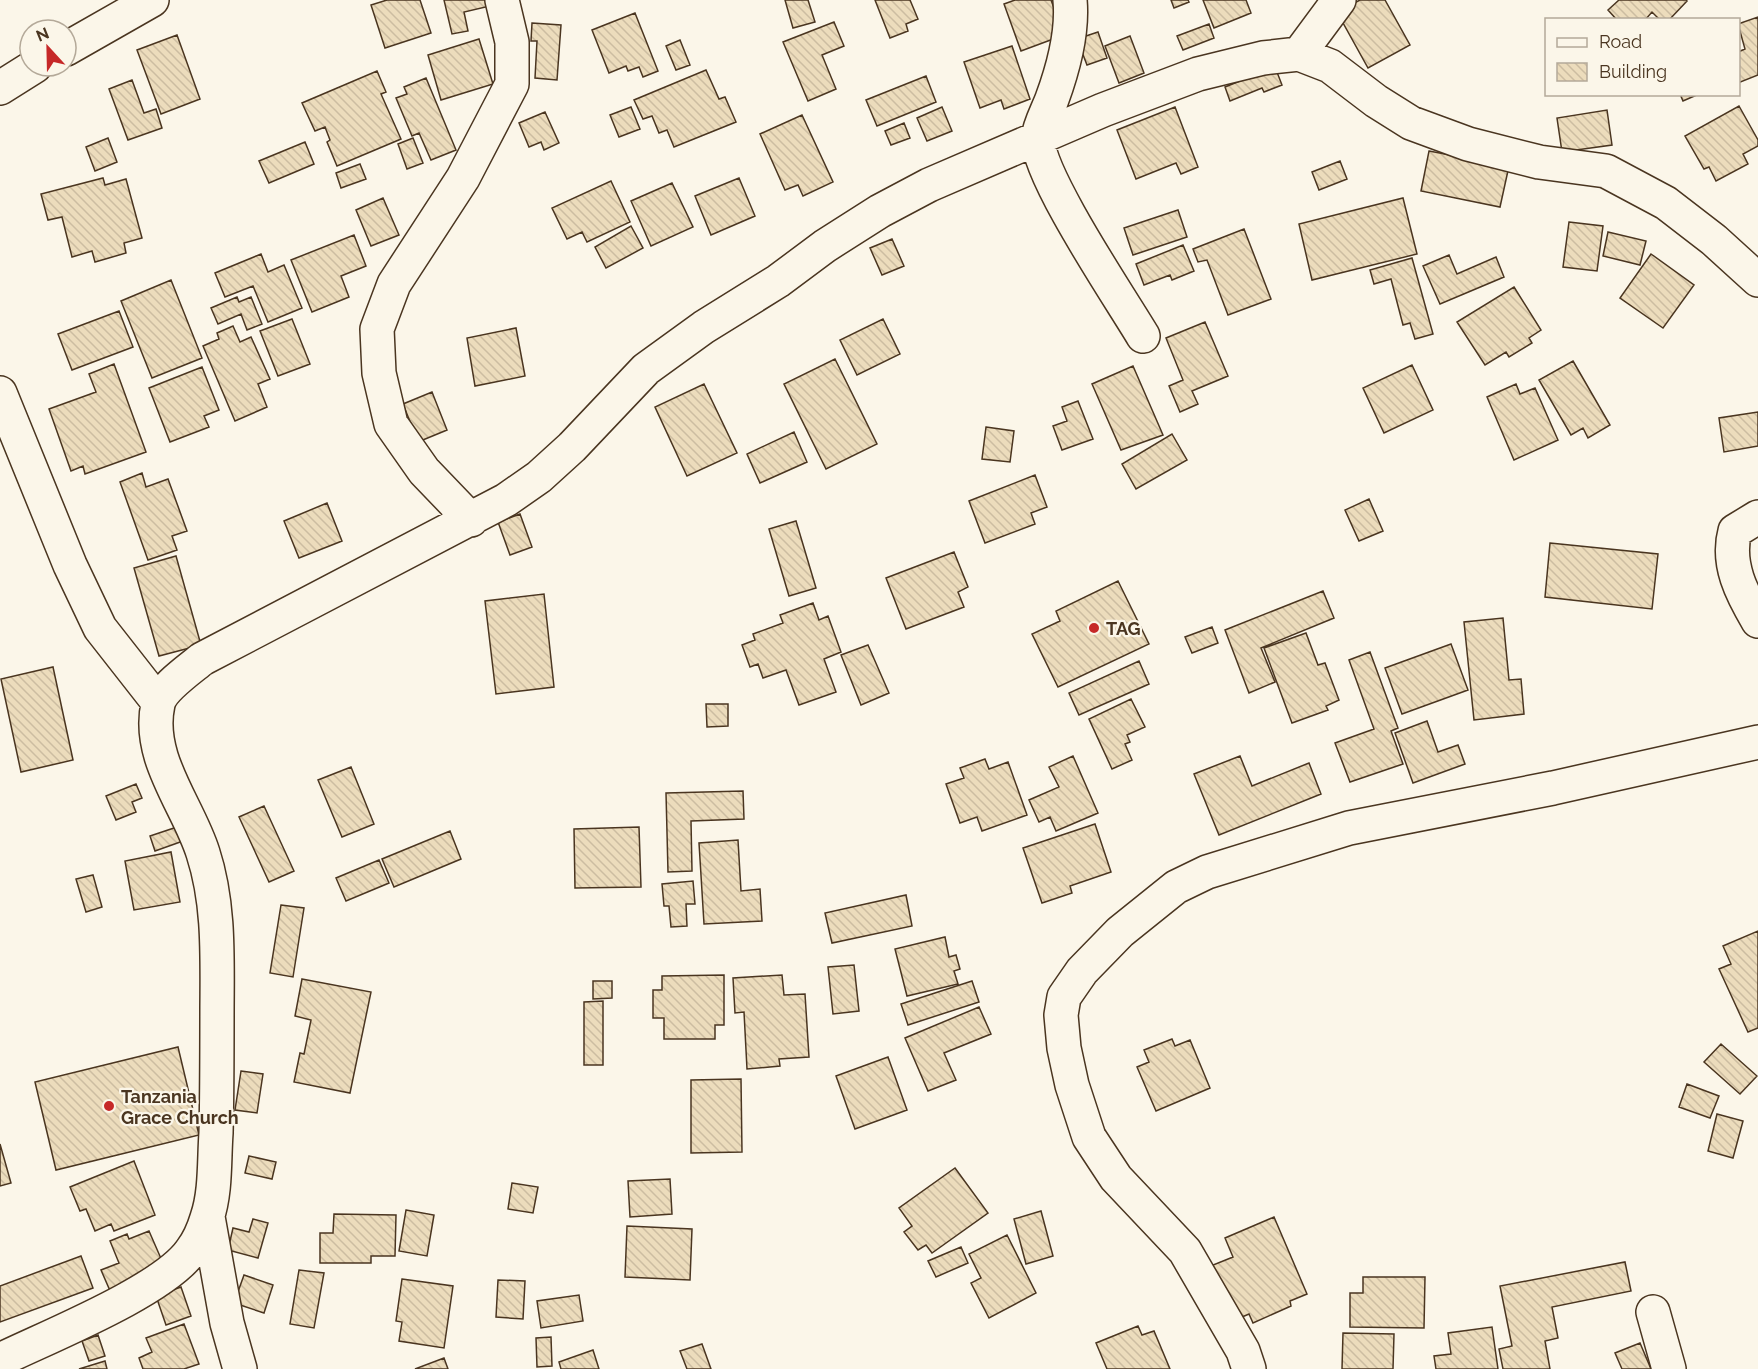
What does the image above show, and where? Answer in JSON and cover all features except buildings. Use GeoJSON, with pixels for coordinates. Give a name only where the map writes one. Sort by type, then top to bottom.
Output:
{"type":"FeatureCollection","features":[{"type":"Feature","properties":{"kind":"street"},"geometry":{"type":"LineString","coordinates":[[78,42],[152,0]]}},
{"type":"Feature","properties":{"kind":"street"},"geometry":{"type":"LineString","coordinates":[[471,520],[424,471],[391,424],[379,373],[377,329],[393,284],[463,178],[512,84],[512,42],[502,0]]}},
{"type":"Feature","properties":{"kind":"street"},"geometry":{"type":"LineString","coordinates":[[1070,0],[1066,48],[1057,86],[1038,138],[1044,162],[1063,204],[1143,336]]}},
{"type":"Feature","properties":{"kind":"street"},"geometry":{"type":"LineString","coordinates":[[1299,54],[1339,0]]}},
{"type":"Feature","properties":{"kind":"street"},"geometry":{"type":"LineString","coordinates":[[0,1360],[136,1293],[173,1271],[192,1250],[208,1217],[214,1176],[217,1106],[217,954],[213,894],[203,852],[170,780],[156,741],[158,702],[178,678],[202,659],[287,613],[471,520],[539,477],[646,369],[704,327],[778,281],[825,246],[880,211],[929,186],[1038,138],[1198,75],[1263,58],[1299,54],[1330,66],[1376,101],[1411,123],[1468,144],[1539,162],[1606,171],[1666,203],[1714,240],[1758,280]]}},
{"type":"Feature","properties":{"kind":"street"},"geometry":{"type":"LineString","coordinates":[[0,88],[18,77]]}},
{"type":"Feature","properties":{"kind":"street"},"geometry":{"type":"LineString","coordinates":[[0,393],[70,564],[100,628],[158,702]]}},
{"type":"Feature","properties":{"kind":"street"},"geometry":{"type":"LineString","coordinates":[[1758,517],[1735,531],[1731,546],[1739,590],[1758,621]]}},
{"type":"Feature","properties":{"kind":"street"},"geometry":{"type":"LineString","coordinates":[[1249,1369],[1243,1351],[1185,1251],[1116,1178],[1089,1137],[1072,1085],[1064,1048],[1061,1015],[1064,997],[1082,971],[1120,932],[1176,886],[1207,872],[1349,828],[1553,788],[1758,742]]}},
{"type":"Feature","properties":{"kind":"street"},"geometry":{"type":"LineString","coordinates":[[208,1217],[227,1323],[240,1369]]}},
{"type":"Feature","properties":{"kind":"street"},"geometry":{"type":"LineString","coordinates":[[1653,1311],[1669,1369]]}},
{"type":"Feature","properties":{"kind":"place","name":"TAG"},"geometry":{"type":"Point","coordinates":[1094,628]}},
{"type":"Feature","properties":{"kind":"place","name":"Tanzania Grace Church"},"geometry":{"type":"Point","coordinates":[109,1106]}}]}
